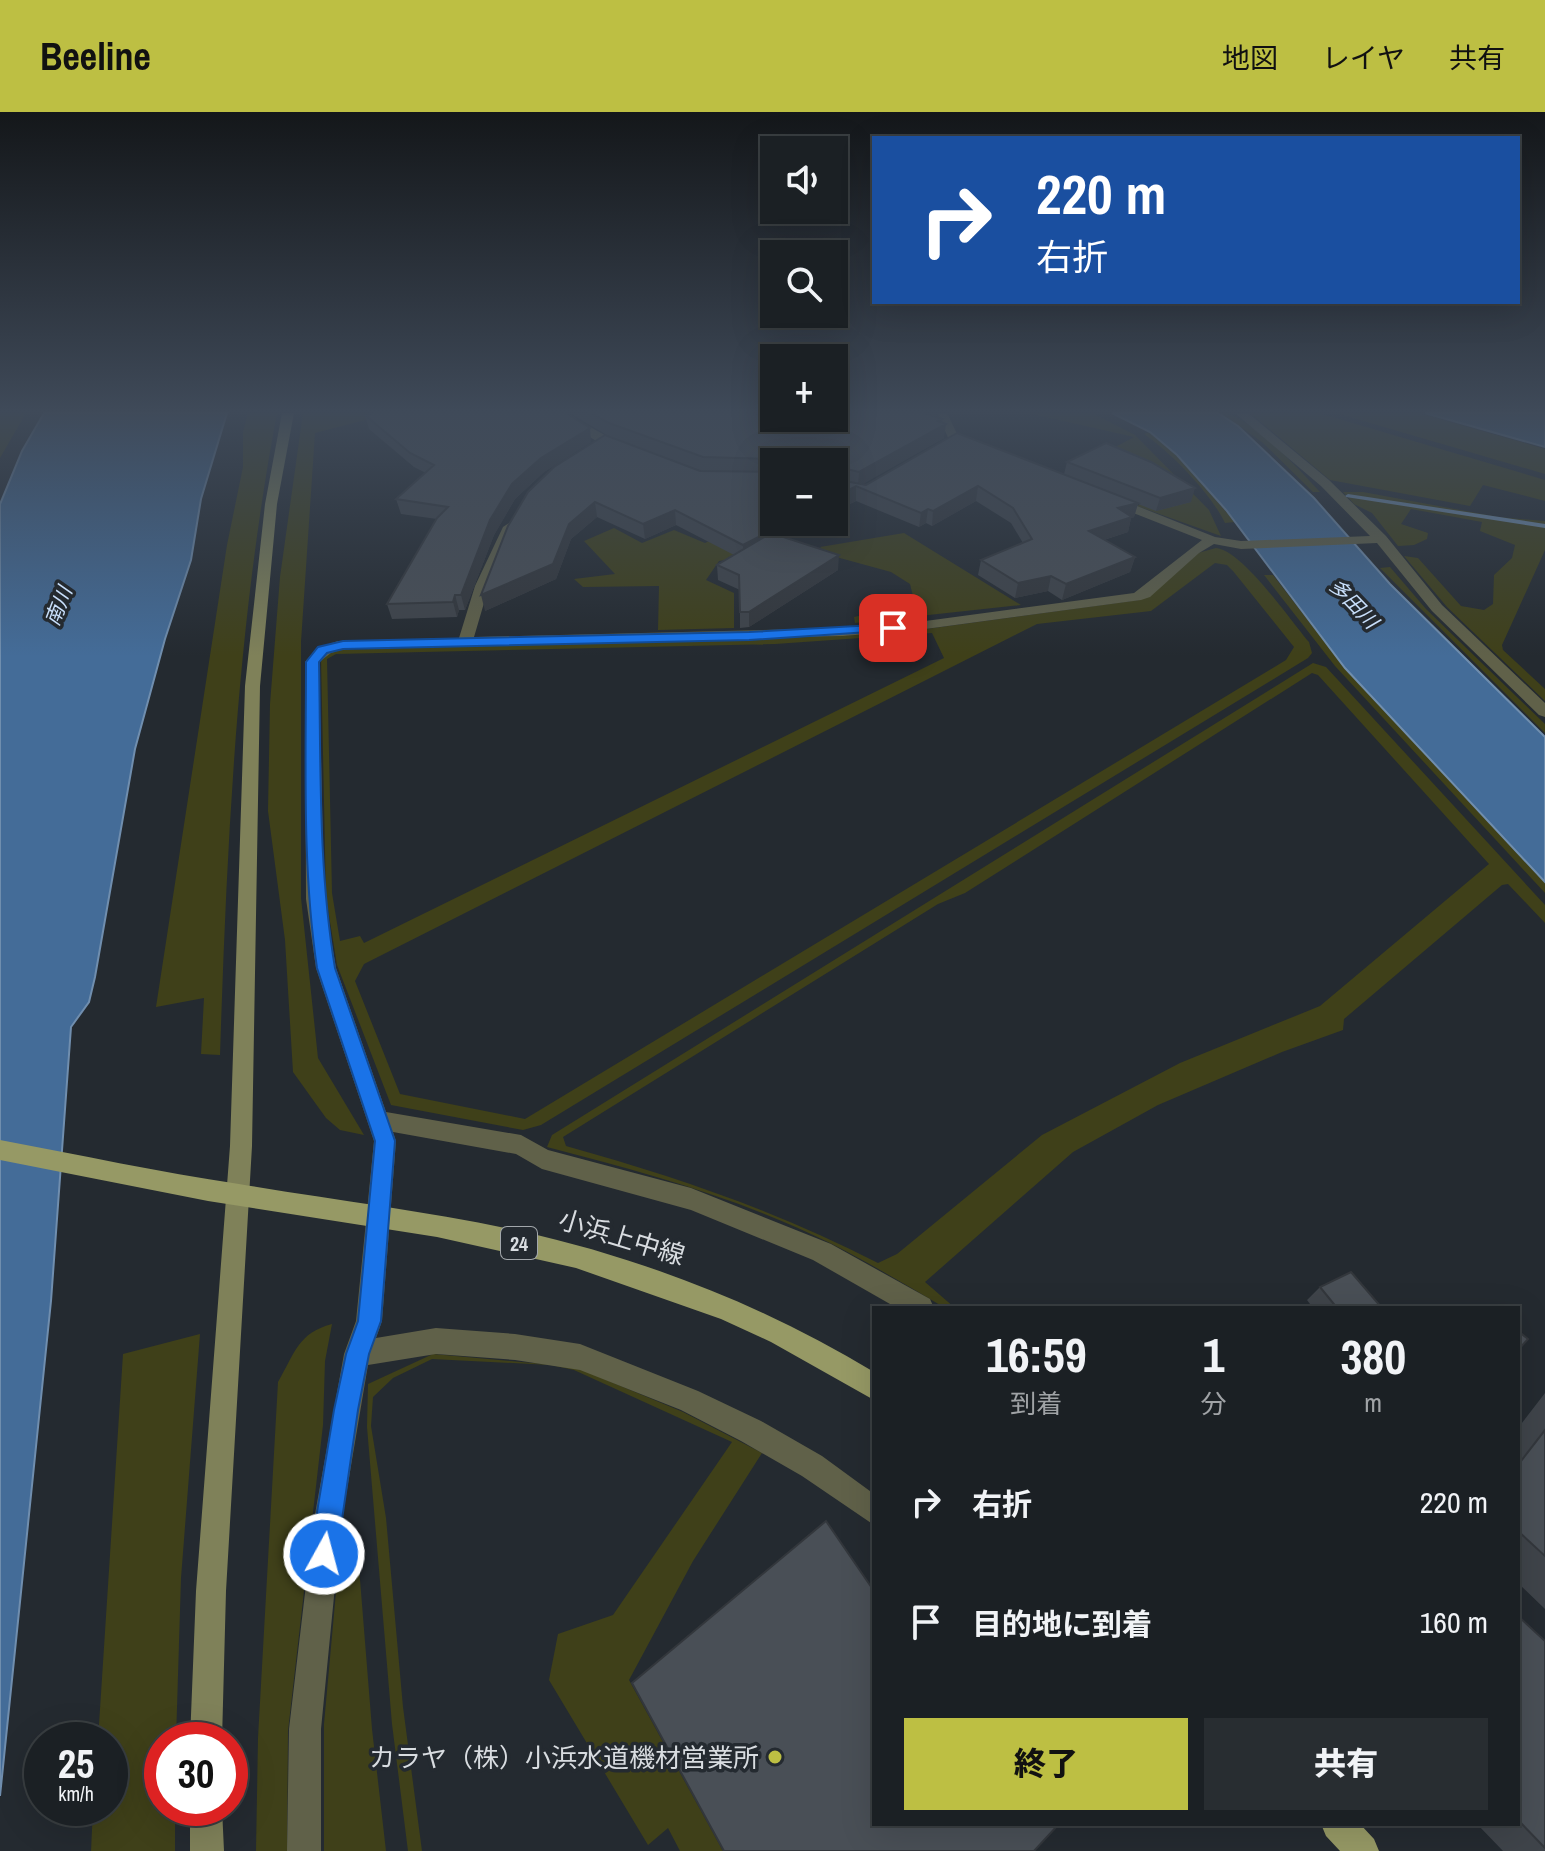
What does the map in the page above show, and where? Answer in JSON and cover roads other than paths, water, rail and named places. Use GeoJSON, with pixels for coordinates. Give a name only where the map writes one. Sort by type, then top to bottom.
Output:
{"type":"FeatureCollection","features":[{"type":"Feature","properties":{"kind":"main road","name":"小浜上中線"},"geometry":{"type":"LineString","coordinates":[[0,1150],[210,1191],[336,1209],[538,1247],[698,1297],[756,1322],[843,1367],[872,1386]]}},
{"type":"Feature","properties":{"kind":"main road"},"geometry":{"type":"LineString","coordinates":[[1340,1826],[1362,1851]]}},
{"type":"Feature","properties":{"kind":"street"},"geometry":{"type":"LineString","coordinates":[[206,1722],[210,1579],[239,1194],[249,735],[262,578],[275,494]]}},
{"type":"Feature","properties":{"kind":"street"},"geometry":{"type":"LineString","coordinates":[[1097,494],[1212,540],[1241,545],[1374,540]]}},
{"type":"Feature","properties":{"kind":"street"},"geometry":{"type":"LineString","coordinates":[[1335,494],[1437,608],[1545,712]]}},
{"type":"Feature","properties":{"kind":"street"},"geometry":{"type":"LineString","coordinates":[[465,643],[482,586],[513,520]]}},
{"type":"Feature","properties":{"kind":"street"},"geometry":{"type":"LineString","coordinates":[[304,1851],[305,1729],[325,1540],[357,1354],[369,1321],[385,1141],[326,968],[315,899],[312,662],[317,654],[330,647],[843,632],[1124,600],[1145,594],[1194,550],[1212,540]]}},
{"type":"Feature","properties":{"kind":"street"},"geometry":{"type":"LineString","coordinates":[[378,1120],[521,1145],[542,1159],[691,1199],[822,1252],[917,1306]]}},
{"type":"Feature","properties":{"kind":"street"},"geometry":{"type":"LineString","coordinates":[[357,1354],[436,1341],[515,1347],[580,1357],[689,1400],[751,1431],[812,1466],[872,1510]]}},
{"type":"Feature","properties":{"kind":"street"},"geometry":{"type":"LineString","coordinates":[[206,1826],[207,1851]]}},
{"type":"Feature","properties":{"kind":"water","name":"南川"},"geometry":{"type":"Polygon","coordinates":[[[4,494],[202,494],[191,560],[165,639],[135,749],[89,1002],[71,1027],[51,1301],[0,1796],[0,504],[4,494]]]}},
{"type":"Feature","properties":{"kind":"water","name":"多田川"},"geometry":{"type":"Polygon","coordinates":[[[1212,494],[1310,494],[1390,584],[1545,737],[1545,882],[1345,668],[1212,494]]]}},
{"type":"Feature","properties":{"kind":"waterway"},"geometry":{"type":"LineString","coordinates":[[1348,496],[1545,526]]}},
{"type":"Feature","properties":{"kind":"place","name":"カラヤ（株）小浜水道機材営業所"},"geometry":{"type":"Point","coordinates":[775,1757]}}]}
